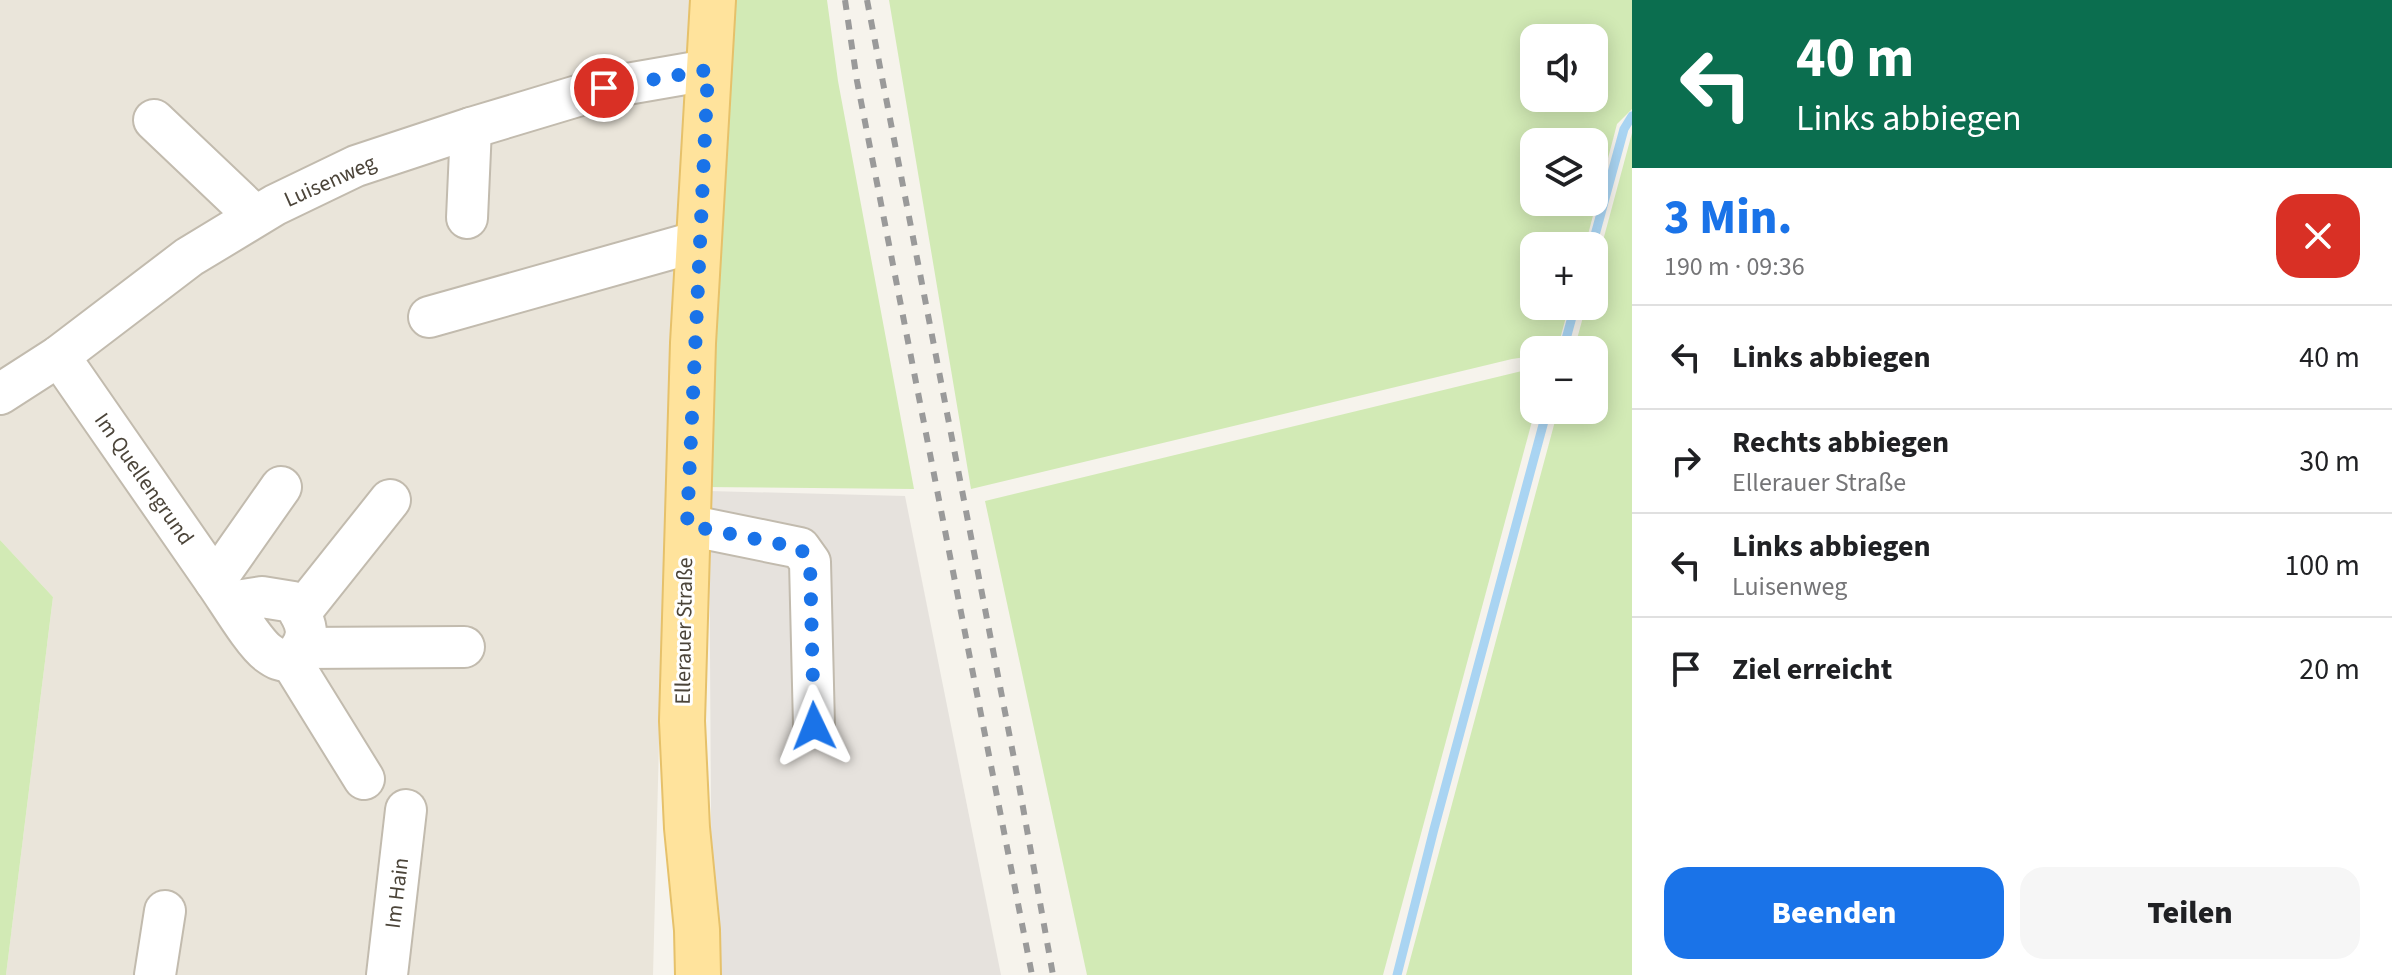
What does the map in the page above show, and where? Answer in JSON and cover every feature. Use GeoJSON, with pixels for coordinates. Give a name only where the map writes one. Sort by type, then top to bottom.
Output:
{"type":"FeatureCollection","features":[{"type":"Feature","properties":{"kind":"main road","name":"Ellerauer Straße"},"geometry":{"type":"LineString","coordinates":[[698,975],[682,721],[699,241],[713,0]]}},
{"type":"Feature","properties":{"kind":"street","name":"Luisenweg"},"geometry":{"type":"LineString","coordinates":[[0,394],[59,356],[189,257],[255,216],[356,166],[604,88],[708,70]]}},
{"type":"Feature","properties":{"kind":"street"},"geometry":{"type":"LineString","coordinates":[[154,120],[255,216]]}},
{"type":"Feature","properties":{"kind":"street"},"geometry":{"type":"LineString","coordinates":[[467,218],[471,128]]}},
{"type":"Feature","properties":{"kind":"street"},"geometry":{"type":"LineString","coordinates":[[429,317],[699,241]]}},
{"type":"Feature","properties":{"kind":"street","name":"Im Quellengrund"},"geometry":{"type":"LineString","coordinates":[[59,356],[265,652],[281,662],[298,641]]}},
{"type":"Feature","properties":{"kind":"street"},"geometry":{"type":"LineString","coordinates":[[281,487],[223,592],[293,602],[298,641],[364,779]]}},
{"type":"Feature","properties":{"kind":"street"},"geometry":{"type":"LineString","coordinates":[[298,641],[390,500]]}},
{"type":"Feature","properties":{"kind":"street"},"geometry":{"type":"LineString","coordinates":[[687,525],[800,548],[810,562],[814,726]]}},
{"type":"Feature","properties":{"kind":"street"},"geometry":{"type":"LineString","coordinates":[[298,641],[464,647]]}},
{"type":"Feature","properties":{"kind":"street","name":"Im Hain"},"geometry":{"type":"LineString","coordinates":[[387,975],[406,810]]}},
{"type":"Feature","properties":{"kind":"street"},"geometry":{"type":"LineString","coordinates":[[155,975],[165,911]]}},
{"type":"Feature","properties":{"kind":"shaded area"},"geometry":{"type":"Polygon","coordinates":[[[0,0],[691,0],[663,589],[653,975],[6,975],[53,597],[0,540],[0,0]]]}},
{"type":"Feature","properties":{"kind":"shaded area"},"geometry":{"type":"Polygon","coordinates":[[[709,491],[905,496],[1001,975],[712,975],[709,491]]]}},
{"type":"Feature","properties":{"kind":"green space"},"geometry":{"type":"Polygon","coordinates":[[[733,0],[827,0],[838,81],[914,489],[701,487],[733,0]]]}},
{"type":"Feature","properties":{"kind":"green space"},"geometry":{"type":"Polygon","coordinates":[[[889,0],[1632,0],[1632,109],[1617,124],[1608,158],[1608,128],[1520,128],[1520,216],[1593,216],[1589,232],[1520,232],[1520,320],[1565,320],[1561,336],[1520,336],[1520,358],[971,489],[889,0]]]}},
{"type":"Feature","properties":{"kind":"green space"},"geometry":{"type":"Polygon","coordinates":[[[1632,133],[1632,975],[1406,975],[1554,424],[1608,424],[1608,336],[1578,336],[1582,320],[1608,320],[1608,232],[1605,232],[1632,133]]]}},
{"type":"Feature","properties":{"kind":"green space"},"geometry":{"type":"Polygon","coordinates":[[[1520,371],[1520,424],[1531,424],[1383,975],[1087,975],[985,501],[1520,371]]]}},
{"type":"Feature","properties":{"kind":"green space"},"geometry":{"type":"Polygon","coordinates":[[[0,540],[53,597],[6,975],[0,975],[0,540]]]}},
{"type":"Feature","properties":{"kind":"waterway"},"geometry":{"type":"LineString","coordinates":[[1596,232],[1624,129],[1632,116]]}},
{"type":"Feature","properties":{"kind":"waterway"},"geometry":{"type":"LineString","coordinates":[[1567,336],[1571,320]]}},
{"type":"Feature","properties":{"kind":"waterway"},"geometry":{"type":"LineString","coordinates":[[1397,975],[1543,424]]}},
{"type":"Feature","properties":{"kind":"railway"},"geometry":{"type":"LineString","coordinates":[[845,0],[857,81],[1032,975]]}},
{"type":"Feature","properties":{"kind":"railway"},"geometry":{"type":"LineString","coordinates":[[867,0],[1053,975]]}},
{"type":"Feature","properties":{"kind":"route"},"geometry":{"type":"LineString","coordinates":[[604,88],[708,70],[687,525],[800,548],[810,562],[814,726]]}}]}
